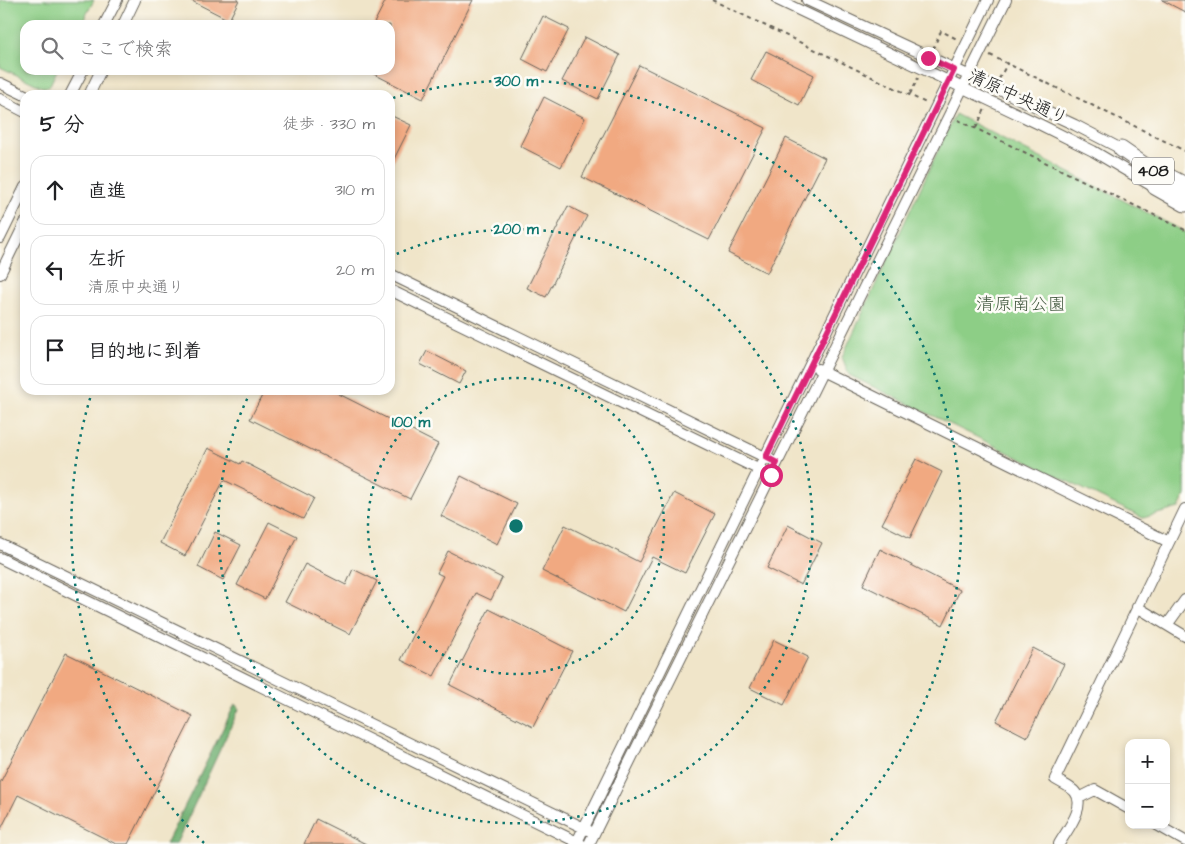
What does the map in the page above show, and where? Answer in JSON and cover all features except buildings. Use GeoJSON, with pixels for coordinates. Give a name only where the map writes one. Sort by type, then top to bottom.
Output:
{"type":"FeatureCollection","features":[{"type":"Feature","properties":{"kind":"highway","name":"408"},"geometry":{"type":"LineString","coordinates":[[1120,149],[1185,193]]}},
{"type":"Feature","properties":{"kind":"highway","name":"408"},"geometry":{"type":"LineString","coordinates":[[1155,187],[1185,205]]}},
{"type":"Feature","properties":{"kind":"street"},"geometry":{"type":"LineString","coordinates":[[107,20],[117,0]]}},
{"type":"Feature","properties":{"kind":"street"},"geometry":{"type":"LineString","coordinates":[[125,20],[135,0]]}},
{"type":"Feature","properties":{"kind":"street","name":"清原中央通り"},"geometry":{"type":"LineString","coordinates":[[778,0],[1093,151],[1155,187]]}},
{"type":"Feature","properties":{"kind":"street","name":"清原中央通り"},"geometry":{"type":"LineString","coordinates":[[807,0],[1074,125],[1185,182]]}},
{"type":"Feature","properties":{"kind":"street"},"geometry":{"type":"LineString","coordinates":[[0,558],[578,843],[988,0]]}},
{"type":"Feature","properties":{"kind":"street"},"geometry":{"type":"LineString","coordinates":[[589,844],[1006,0]]}},
{"type":"Feature","properties":{"kind":"street"},"geometry":{"type":"LineString","coordinates":[[72,90],[80,75]]}},
{"type":"Feature","properties":{"kind":"street"},"geometry":{"type":"LineString","coordinates":[[91,90],[99,75]]}},
{"type":"Feature","properties":{"kind":"street"},"geometry":{"type":"LineString","coordinates":[[0,83],[20,93]]}},
{"type":"Feature","properties":{"kind":"street"},"geometry":{"type":"LineString","coordinates":[[0,99],[20,109]]}},
{"type":"Feature","properties":{"kind":"street"},"geometry":{"type":"LineString","coordinates":[[0,238],[20,197]]}},
{"type":"Feature","properties":{"kind":"street"},"geometry":{"type":"LineString","coordinates":[[0,274],[20,234]]}},
{"type":"Feature","properties":{"kind":"street"},"geometry":{"type":"LineString","coordinates":[[395,276],[777,463]]}},
{"type":"Feature","properties":{"kind":"street"},"geometry":{"type":"LineString","coordinates":[[395,292],[771,475]]}},
{"type":"Feature","properties":{"kind":"street"},"geometry":{"type":"LineString","coordinates":[[810,366],[1169,542]]}},
{"type":"Feature","properties":{"kind":"street"},"geometry":{"type":"LineString","coordinates":[[1059,844],[1079,808],[1079,798],[1075,791],[1055,779],[1185,509]]}},
{"type":"Feature","properties":{"kind":"street"},"geometry":{"type":"LineString","coordinates":[[0,544],[594,833]]}},
{"type":"Feature","properties":{"kind":"street"},"geometry":{"type":"LineString","coordinates":[[1167,625],[1185,600]]}},
{"type":"Feature","properties":{"kind":"street"},"geometry":{"type":"LineString","coordinates":[[1137,606],[1185,636]]}},
{"type":"Feature","properties":{"kind":"street"},"geometry":{"type":"LineString","coordinates":[[1079,798],[1095,790],[1125,807]]}},
{"type":"Feature","properties":{"kind":"street"},"geometry":{"type":"LineString","coordinates":[[1164,829],[1185,841]]}},
{"type":"Feature","properties":{"kind":"path"},"geometry":{"type":"LineString","coordinates":[[712,0],[910,94],[929,105]]}},
{"type":"Feature","properties":{"kind":"path"},"geometry":{"type":"LineString","coordinates":[[932,51],[941,31],[960,40]]}},
{"type":"Feature","properties":{"kind":"path"},"geometry":{"type":"LineString","coordinates":[[988,54],[1185,151]]}},
{"type":"Feature","properties":{"kind":"path"},"geometry":{"type":"LineString","coordinates":[[998,82],[1007,64]]}},
{"type":"Feature","properties":{"kind":"path"},"geometry":{"type":"LineString","coordinates":[[910,94],[919,76]]}},
{"type":"Feature","properties":{"kind":"path"},"geometry":{"type":"LineString","coordinates":[[976,128],[985,109]]}},
{"type":"Feature","properties":{"kind":"path"},"geometry":{"type":"LineString","coordinates":[[954,118],[1185,230]]}},
{"type":"Feature","properties":{"kind":"green space"},"geometry":{"type":"Polygon","coordinates":[[[0,0],[94,0],[84,20],[20,20],[20,75],[55,75],[49,87],[42,87],[0,67],[0,0]]]}},
{"type":"Feature","properties":{"kind":"green space","name":"清原南公園"},"geometry":{"type":"Polygon","coordinates":[[[955,114],[1185,232],[1185,495],[1179,508],[1143,518],[849,375],[842,357],[955,114]]]}},
{"type":"Feature","properties":{"kind":"green space"},"geometry":{"type":"Polygon","coordinates":[[[235,704],[239,709],[176,844],[166,844],[235,704]]]}},
{"type":"Feature","properties":{"kind":"route"},"geometry":{"type":"LineString","coordinates":[[771,475],[777,463],[766,457],[954,70],[928,58]]}}]}
